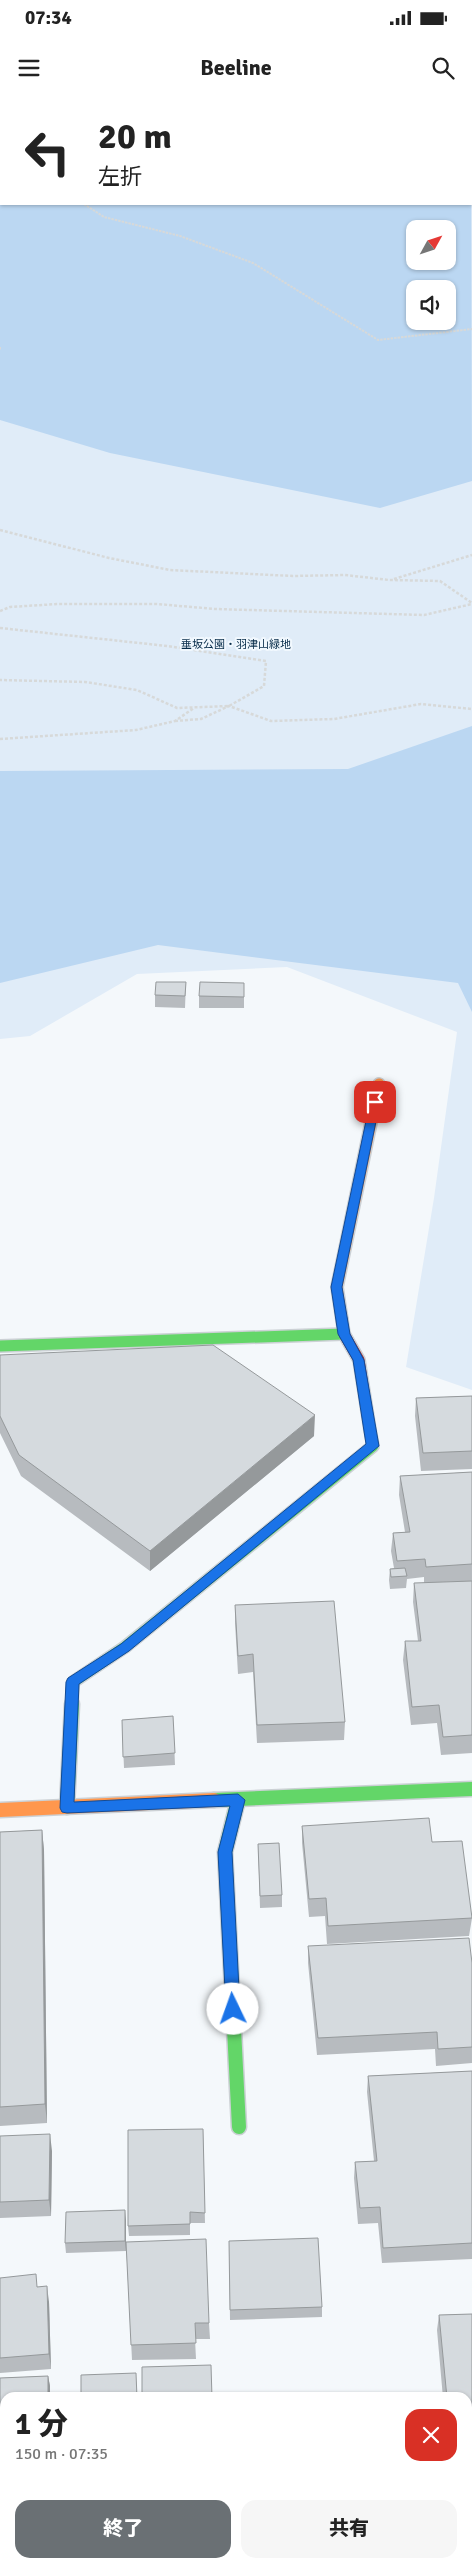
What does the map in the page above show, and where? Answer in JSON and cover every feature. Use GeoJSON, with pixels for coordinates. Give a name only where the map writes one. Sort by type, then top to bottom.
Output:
{"type":"FeatureCollection","features":[{"type":"Feature","properties":{"kind":"street"},"geometry":{"type":"LineString","coordinates":[[67,1808],[73,1682],[125,1648],[373,1446],[359,1360],[344,1334],[337,1287],[379,1084]]}},
{"type":"Feature","properties":{"kind":"street"},"geometry":{"type":"LineString","coordinates":[[0,1346],[344,1334]]}},
{"type":"Feature","properties":{"kind":"street"},"geometry":{"type":"LineString","coordinates":[[0,1810],[472,1789]]}},
{"type":"Feature","properties":{"kind":"street"},"geometry":{"type":"LineString","coordinates":[[238,1800],[225,1852],[239,2127]]}},
{"type":"Feature","properties":{"kind":"path"},"geometry":{"type":"LineString","coordinates":[[86,205],[104,217],[180,236],[253,263],[378,340],[472,329]]}},
{"type":"Feature","properties":{"kind":"path"},"geometry":{"type":"LineString","coordinates":[[0,530],[109,558],[170,570],[293,576],[345,575],[389,580],[440,581],[472,603]]}},
{"type":"Feature","properties":{"kind":"path"},"geometry":{"type":"LineString","coordinates":[[389,580],[472,555]]}},
{"type":"Feature","properties":{"kind":"path"},"geometry":{"type":"LineString","coordinates":[[0,612],[10,607],[57,604],[157,604],[260,611],[424,615],[472,603]]}},
{"type":"Feature","properties":{"kind":"path"},"geometry":{"type":"LineString","coordinates":[[0,628],[70,637],[203,649],[266,660],[264,686],[201,719],[175,721],[136,730],[98,734],[0,739]]}},
{"type":"Feature","properties":{"kind":"path"},"geometry":{"type":"LineString","coordinates":[[0,680],[85,682],[137,690],[177,708],[229,706],[271,721],[334,718],[421,704],[472,709]]}},
{"type":"Feature","properties":{"kind":"path"},"geometry":{"type":"LineString","coordinates":[[175,721],[196,707]]}},
{"type":"Feature","properties":{"kind":"green space","name":"垂坂公園・羽津山緑地"},"geometry":{"type":"Polygon","coordinates":[[[0,205],[472,205],[472,1390],[406,1367],[434,1198],[457,1032],[287,967],[137,974],[30,1036],[0,1039],[0,205]]]}},
{"type":"Feature","properties":{"kind":"shaded area"},"geometry":{"type":"Polygon","coordinates":[[[0,205],[471,205],[472,481],[380,508],[110,453],[0,420],[0,205]]]}},
{"type":"Feature","properties":{"kind":"shaded area"},"geometry":{"type":"Polygon","coordinates":[[[472,726],[472,1012],[458,983],[158,945],[0,983],[0,771],[348,769],[472,726]]]}},
{"type":"Feature","properties":{"kind":"building"},"geometry":{"type":"Polygon","coordinates":[[[156,982],[186,982],[185,996],[155,995],[156,982]]]}},
{"type":"Feature","properties":{"kind":"building"},"geometry":{"type":"Polygon","coordinates":[[[200,982],[244,983],[244,997],[199,996],[200,982]]]}},
{"type":"Feature","properties":{"kind":"building"},"geometry":{"type":"Polygon","coordinates":[[[213,1345],[315,1415],[150,1551],[19,1455],[0,1416],[0,1355],[213,1345]]]}},
{"type":"Feature","properties":{"kind":"building"},"geometry":{"type":"Polygon","coordinates":[[[472,1396],[472,1451],[423,1453],[416,1398],[472,1396]]]}},
{"type":"Feature","properties":{"kind":"building"},"geometry":{"type":"Polygon","coordinates":[[[472,1472],[472,1564],[426,1567],[425,1559],[397,1561],[393,1533],[410,1532],[400,1476],[472,1472]]]}},
{"type":"Feature","properties":{"kind":"building"},"geometry":{"type":"Polygon","coordinates":[[[405,1568],[407,1576],[391,1577],[390,1569],[405,1568]]]}},
{"type":"Feature","properties":{"kind":"building"},"geometry":{"type":"Polygon","coordinates":[[[472,1581],[472,1735],[443,1737],[439,1705],[412,1707],[405,1641],[421,1641],[414,1583],[472,1581]]]}},
{"type":"Feature","properties":{"kind":"building"},"geometry":{"type":"Polygon","coordinates":[[[334,1601],[345,1722],[257,1725],[253,1654],[238,1656],[235,1605],[334,1601]]]}},
{"type":"Feature","properties":{"kind":"building"},"geometry":{"type":"Polygon","coordinates":[[[173,1716],[175,1753],[123,1757],[122,1720],[173,1716]]]}},
{"type":"Feature","properties":{"kind":"building"},"geometry":{"type":"Polygon","coordinates":[[[429,1818],[432,1842],[462,1841],[472,1918],[328,1926],[326,1898],[309,1899],[302,1826],[429,1818]]]}},
{"type":"Feature","properties":{"kind":"building"},"geometry":{"type":"Polygon","coordinates":[[[42,1830],[45,2104],[0,2107],[0,1832],[42,1830]]]}},
{"type":"Feature","properties":{"kind":"building"},"geometry":{"type":"Polygon","coordinates":[[[279,1843],[282,1895],[260,1896],[258,1844],[279,1843]]]}},
{"type":"Feature","properties":{"kind":"building"},"geometry":{"type":"Polygon","coordinates":[[[469,1938],[472,1963],[472,2047],[438,2049],[437,2032],[318,2038],[308,1946],[469,1938]]]}},
{"type":"Feature","properties":{"kind":"building"},"geometry":{"type":"Polygon","coordinates":[[[472,2071],[472,2243],[383,2248],[380,2207],[360,2208],[355,2162],[377,2161],[368,2076],[472,2071]]]}},
{"type":"Feature","properties":{"kind":"building"},"geometry":{"type":"Polygon","coordinates":[[[203,2129],[205,2213],[190,2212],[190,2224],[128,2226],[128,2130],[203,2129]]]}},
{"type":"Feature","properties":{"kind":"building"},"geometry":{"type":"Polygon","coordinates":[[[50,2134],[49,2200],[0,2202],[0,2136],[50,2134]]]}},
{"type":"Feature","properties":{"kind":"building"},"geometry":{"type":"Polygon","coordinates":[[[125,2210],[125,2241],[65,2243],[66,2212],[125,2210]]]}},
{"type":"Feature","properties":{"kind":"building"},"geometry":{"type":"Polygon","coordinates":[[[318,2238],[322,2307],[230,2310],[229,2241],[318,2238]]]}},
{"type":"Feature","properties":{"kind":"building"},"geometry":{"type":"Polygon","coordinates":[[[206,2239],[209,2323],[195,2323],[196,2343],[131,2345],[126,2242],[206,2239]]]}},
{"type":"Feature","properties":{"kind":"building"},"geometry":{"type":"Polygon","coordinates":[[[36,2274],[37,2287],[47,2286],[49,2354],[0,2358],[0,2278],[36,2274]]]}},
{"type":"Feature","properties":{"kind":"building"},"geometry":{"type":"Polygon","coordinates":[[[472,2314],[472,2392],[446,2392],[439,2315],[472,2314]]]}},
{"type":"Feature","properties":{"kind":"building"},"geometry":{"type":"Polygon","coordinates":[[[211,2365],[212,2392],[142,2392],[142,2367],[211,2365]]]}},
{"type":"Feature","properties":{"kind":"building"},"geometry":{"type":"Polygon","coordinates":[[[136,2373],[137,2392],[81,2392],[81,2375],[136,2373]]]}},
{"type":"Feature","properties":{"kind":"building"},"geometry":{"type":"Polygon","coordinates":[[[48,2376],[48,2392],[0,2392],[0,2378],[48,2376]]]}},
{"type":"Feature","properties":{"kind":"traffic: fast"},"geometry":{"type":"LineString","coordinates":[[0,1346],[344,1334]]}},
{"type":"Feature","properties":{"kind":"traffic: fast"},"geometry":{"type":"LineString","coordinates":[[67,1807],[73,1682],[125,1647],[373,1446],[370,1430]]}},
{"type":"Feature","properties":{"kind":"traffic: fast"},"geometry":{"type":"LineString","coordinates":[[214,1800],[472,1789]]}},
{"type":"Feature","properties":{"kind":"traffic: fast"},"geometry":{"type":"LineString","coordinates":[[238,1800],[225,1852],[239,2127]]}},
{"type":"Feature","properties":{"kind":"traffic: slow"},"geometry":{"type":"LineString","coordinates":[[342,1320],[337,1287],[379,1084]]}},
{"type":"Feature","properties":{"kind":"traffic: slow"},"geometry":{"type":"LineString","coordinates":[[0,1810],[214,1800]]}},
{"type":"Feature","properties":{"kind":"traffic: jam"},"geometry":{"type":"LineString","coordinates":[[342,1320],[344,1334],[359,1360],[370,1430]]}},
{"type":"Feature","properties":{"kind":"route"},"geometry":{"type":"LineString","coordinates":[[233,2009],[225,1852],[238,1800],[67,1808],[73,1682],[125,1648],[373,1446],[359,1360],[344,1334],[337,1287],[375,1102]]}}]}
